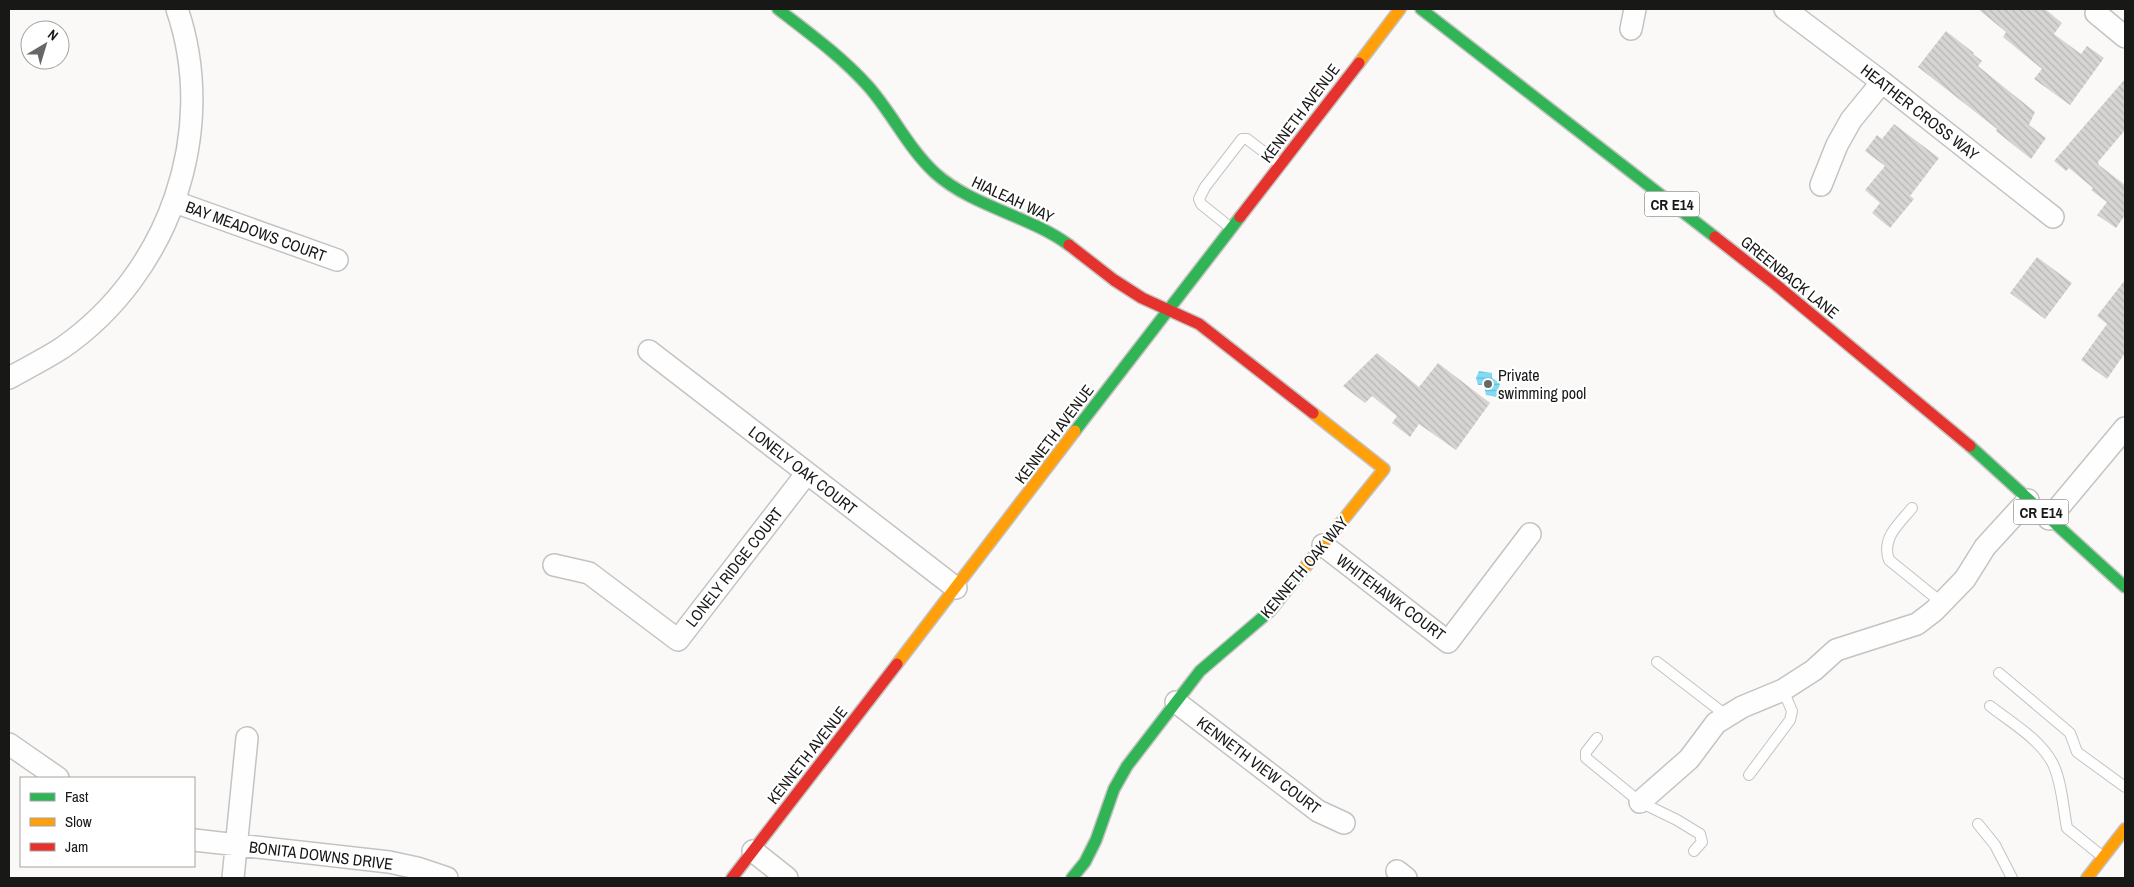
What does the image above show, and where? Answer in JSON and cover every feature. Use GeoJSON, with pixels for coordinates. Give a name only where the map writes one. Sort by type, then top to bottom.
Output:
{"type":"FeatureCollection","features":[{"type":"Feature","properties":{"kind":"main road","name":"HIALEAH WAY"},"geometry":{"type":"LineString","coordinates":[[778,9],[847,64],[869,87],[916,152],[935,173],[970,198],[1043,230],[1067,243],[1114,280],[1142,298],[1169,311]]}},
{"type":"Feature","properties":{"kind":"main road","name":"KENNETH AVENUE"},"geometry":{"type":"LineString","coordinates":[[732,878],[1400,9]]}},
{"type":"Feature","properties":{"kind":"main road","name":"GREENBACK LANE"},"geometry":{"type":"LineString","coordinates":[[1421,9],[1775,284],[1959,436],[2125,588]]}},
{"type":"Feature","properties":{"kind":"main road","name":"KENNETH OAK WAY"},"geometry":{"type":"LineString","coordinates":[[1072,878],[1085,862],[1096,840],[1114,789],[1127,766],[1206,665],[1270,610],[1384,469],[1198,324],[1169,311]]}},
{"type":"Feature","properties":{"kind":"main road"},"geometry":{"type":"LineString","coordinates":[[2087,878],[2125,829]]}},
{"type":"Feature","properties":{"kind":"street"},"geometry":{"type":"LineString","coordinates":[[9,378],[35,365],[63,347],[89,326],[112,303],[136,274],[153,249],[175,202],[185,165],[192,112],[188,51],[177,9]]}},
{"type":"Feature","properties":{"kind":"street","name":"HEATHER CROSS WAY"},"geometry":{"type":"LineString","coordinates":[[1785,9],[1882,82],[2053,217]]}},
{"type":"Feature","properties":{"kind":"street"},"geometry":{"type":"LineString","coordinates":[[2096,13],[2125,36]]}},
{"type":"Feature","properties":{"kind":"street"},"geometry":{"type":"LineString","coordinates":[[1822,185],[1836,145],[1851,120],[1882,82]]}},
{"type":"Feature","properties":{"kind":"street","name":"BAY MEADOWS COURT"},"geometry":{"type":"LineString","coordinates":[[175,202],[337,260]]}},
{"type":"Feature","properties":{"kind":"street","name":"LONELY OAK COURT"},"geometry":{"type":"LineString","coordinates":[[649,351],[956,588]]}},
{"type":"Feature","properties":{"kind":"street"},"geometry":{"type":"LineString","coordinates":[[2049,519],[2125,428]]}},
{"type":"Feature","properties":{"kind":"street","name":"LONELY RIDGE COURT"},"geometry":{"type":"LineString","coordinates":[[554,565],[589,573],[678,640],[807,472]]}},
{"type":"Feature","properties":{"kind":"street"},"geometry":{"type":"LineString","coordinates":[[1640,802],[1689,759],[1716,724],[1727,716],[1742,707],[1783,690],[1814,670],[1836,650],[1917,624],[1942,603],[1964,579],[1984,547],[2028,500]]}},
{"type":"Feature","properties":{"kind":"street","name":"WHITEHAWK COURT"},"geometry":{"type":"LineString","coordinates":[[1323,545],[1448,642],[1530,534]]}},
{"type":"Feature","properties":{"kind":"street","name":"KENNETH VIEW COURT"},"geometry":{"type":"LineString","coordinates":[[1176,702],[1318,811],[1344,823]]}},
{"type":"Feature","properties":{"kind":"street"},"geometry":{"type":"LineString","coordinates":[[233,878],[247,738]]}},
{"type":"Feature","properties":{"kind":"street"},"geometry":{"type":"LineString","coordinates":[[9,744],[57,777]]}},
{"type":"Feature","properties":{"kind":"street","name":"BONITA DOWNS DRIVE"},"geometry":{"type":"LineString","coordinates":[[195,840],[389,862],[447,878]]}},
{"type":"Feature","properties":{"kind":"street"},"geometry":{"type":"LineString","coordinates":[[753,851],[787,878]]}},
{"type":"Feature","properties":{"kind":"lane"},"geometry":{"type":"LineString","coordinates":[[1231,228],[1201,204],[1198,198],[1242,139],[1247,139],[1281,164]]}},
{"type":"Feature","properties":{"kind":"lane"},"geometry":{"type":"LineString","coordinates":[[1912,508],[1889,536],[1885,550],[1889,560],[1942,603]]}},
{"type":"Feature","properties":{"kind":"lane"},"geometry":{"type":"LineString","coordinates":[[1657,662],[1727,716]]}},
{"type":"Feature","properties":{"kind":"lane"},"geometry":{"type":"LineString","coordinates":[[1999,674],[2070,732],[2077,752],[2125,787]]}},
{"type":"Feature","properties":{"kind":"lane"},"geometry":{"type":"LineString","coordinates":[[1749,775],[1790,720],[1792,711],[1783,690]]}},
{"type":"Feature","properties":{"kind":"lane"},"geometry":{"type":"LineString","coordinates":[[1990,706],[2041,746],[2053,764],[2056,773],[2067,828],[2103,857]]}},
{"type":"Feature","properties":{"kind":"lane"},"geometry":{"type":"LineString","coordinates":[[1597,738],[1586,752],[1586,758],[1640,802],[1677,820],[1700,834],[1702,842],[1694,851]]}},
{"type":"Feature","properties":{"kind":"lane"},"geometry":{"type":"LineString","coordinates":[[1978,824],[1995,844],[2012,878]]}},
{"type":"Feature","properties":{"kind":"water","name":"Private swimming pool"},"geometry":{"type":"Polygon","coordinates":[[[1479,371],[1492,373],[1492,378],[1500,383],[1497,397],[1486,395],[1484,385],[1478,385],[1476,378],[1479,371]]]}},
{"type":"Feature","properties":{"kind":"building"},"geometry":{"type":"Polygon","coordinates":[[[1978,9],[2045,9],[2062,23],[2054,34],[2081,54],[2087,46],[2104,58],[2070,105],[2034,79],[2042,69],[2003,37],[2006,32],[1978,9]]]}},
{"type":"Feature","properties":{"kind":"building"},"geometry":{"type":"Polygon","coordinates":[[[1946,31],[1982,61],[1978,66],[2035,112],[2029,125],[2046,138],[2031,159],[1996,131],[1997,129],[1918,67],[1946,31]]]}},
{"type":"Feature","properties":{"kind":"building"},"geometry":{"type":"Polygon","coordinates":[[[2125,79],[2125,130],[2098,162],[2099,165],[2125,185],[2125,215],[2116,228],[2097,215],[2107,202],[2091,190],[2093,188],[2069,168],[2066,171],[2054,161],[2125,79]]]}},
{"type":"Feature","properties":{"kind":"building"},"geometry":{"type":"Polygon","coordinates":[[[1894,124],[1939,158],[1910,196],[1914,199],[1890,228],[1872,213],[1880,203],[1865,190],[1885,166],[1865,151],[1877,135],[1882,139],[1894,124]]]}},
{"type":"Feature","properties":{"kind":"building"},"geometry":{"type":"Polygon","coordinates":[[[2037,257],[2072,283],[2045,319],[2010,293],[2037,257]]]}},
{"type":"Feature","properties":{"kind":"building"},"geometry":{"type":"Polygon","coordinates":[[[2125,280],[2125,353],[2107,379],[2081,360],[2107,324],[2097,316],[2125,280]]]}},
{"type":"Feature","properties":{"kind":"building"},"geometry":{"type":"Polygon","coordinates":[[[1377,353],[1419,387],[1438,363],[1490,403],[1456,450],[1419,424],[1410,437],[1392,423],[1397,416],[1372,396],[1365,403],[1343,386],[1377,353]]]}},
{"type":"Feature","properties":{"kind":"traffic: fast"},"geometry":{"type":"LineString","coordinates":[[778,9],[824,45],[858,75],[877,96],[917,153],[935,173],[950,185],[966,194],[1036,226],[1069,245]]}},
{"type":"Feature","properties":{"kind":"traffic: fast"},"geometry":{"type":"LineString","coordinates":[[1421,9],[1715,237]]}},
{"type":"Feature","properties":{"kind":"traffic: fast"},"geometry":{"type":"LineString","coordinates":[[1075,431],[1240,217]]}},
{"type":"Feature","properties":{"kind":"traffic: fast"},"geometry":{"type":"LineString","coordinates":[[1970,446],[2125,587]]}},
{"type":"Feature","properties":{"kind":"traffic: fast"},"geometry":{"type":"LineString","coordinates":[[1072,878],[1085,862],[1096,840],[1114,789],[1127,766],[1200,671],[1270,611],[1302,571]]}},
{"type":"Feature","properties":{"kind":"traffic: slow"},"geometry":{"type":"LineString","coordinates":[[1359,63],[1400,9]]}},
{"type":"Feature","properties":{"kind":"traffic: slow"},"geometry":{"type":"LineString","coordinates":[[1302,571],[1384,469],[1313,413]]}},
{"type":"Feature","properties":{"kind":"traffic: slow"},"geometry":{"type":"LineString","coordinates":[[897,664],[1075,431]]}},
{"type":"Feature","properties":{"kind":"traffic: slow"},"geometry":{"type":"LineString","coordinates":[[2087,878],[2125,829]]}},
{"type":"Feature","properties":{"kind":"traffic: jam"},"geometry":{"type":"LineString","coordinates":[[1240,217],[1359,63]]}},
{"type":"Feature","properties":{"kind":"traffic: jam"},"geometry":{"type":"LineString","coordinates":[[1715,237],[1775,284],[1970,446]]}},
{"type":"Feature","properties":{"kind":"traffic: jam"},"geometry":{"type":"LineString","coordinates":[[1069,245],[1114,280],[1142,298],[1199,324],[1313,413]]}},
{"type":"Feature","properties":{"kind":"traffic: jam"},"geometry":{"type":"LineString","coordinates":[[732,878],[897,664]]}},
{"type":"Feature","properties":{"kind":"place","name":"Private swimming pool"},"geometry":{"type":"Point","coordinates":[1488,384]}}]}
